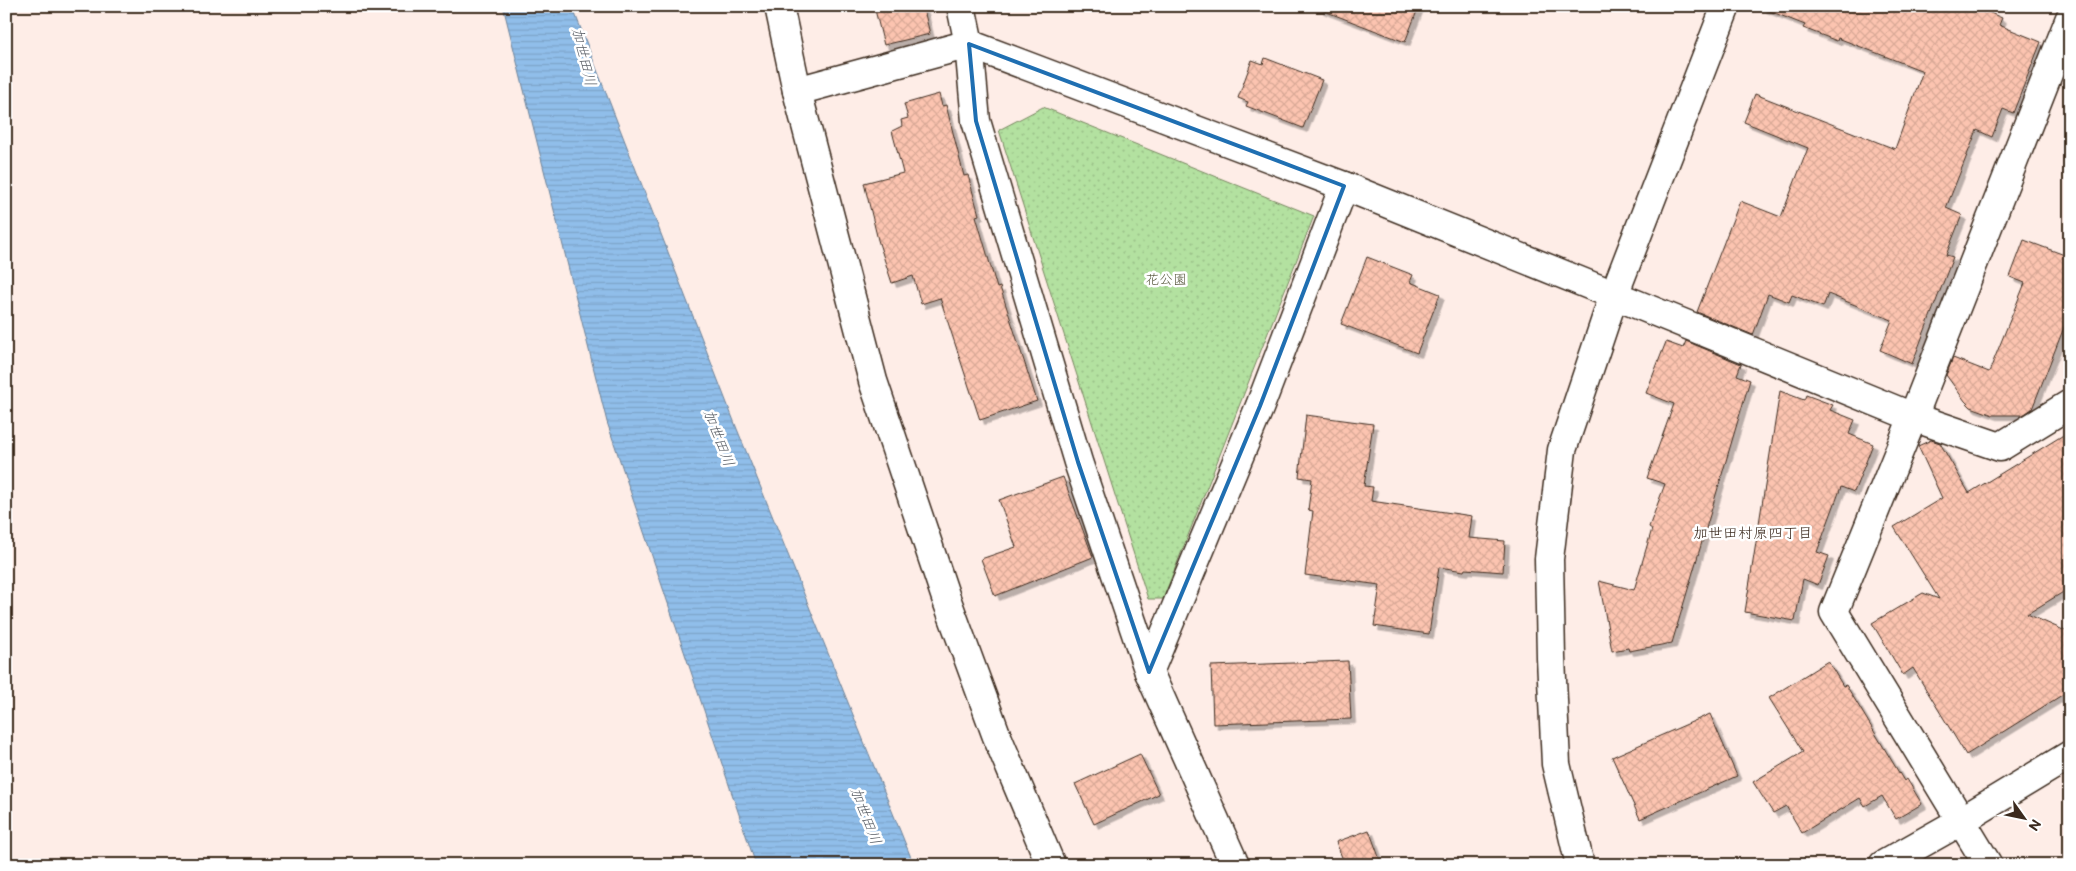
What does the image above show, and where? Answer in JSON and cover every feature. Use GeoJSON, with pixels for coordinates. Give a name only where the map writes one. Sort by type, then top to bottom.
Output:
{"type":"FeatureCollection","features":[{"type":"Feature","properties":{"kind":"street"},"geometry":{"type":"LineString","coordinates":[[779,6],[797,91],[873,381],[946,598],[996,734],[1051,865]]}},
{"type":"Feature","properties":{"kind":"street"},"geometry":{"type":"LineString","coordinates":[[961,6],[969,44],[976,121],[1078,462],[1149,672],[1234,865]]}},
{"type":"Feature","properties":{"kind":"street"},"geometry":{"type":"LineString","coordinates":[[1580,865],[1556,764],[1551,658],[1549,559],[1562,450],[1614,295],[1726,6]]}},
{"type":"Feature","properties":{"kind":"street"},"geometry":{"type":"LineString","coordinates":[[1988,865],[1834,612],[2070,18]]}},
{"type":"Feature","properties":{"kind":"street"},"geometry":{"type":"LineString","coordinates":[[797,91],[969,44],[1344,186],[1913,417],[2000,447],[2070,404]]}},
{"type":"Feature","properties":{"kind":"street"},"geometry":{"type":"LineString","coordinates":[[1149,672],[1260,406],[1344,186]]}},
{"type":"Feature","properties":{"kind":"street"},"geometry":{"type":"LineString","coordinates":[[1883,865],[2070,755]]}},
{"type":"Feature","properties":{"kind":"highlighted area"},"geometry":{"type":"Polygon","coordinates":[[[969,44],[1344,186],[1260,406],[1149,672],[1078,462],[976,121],[969,44]]]}},
{"type":"Feature","properties":{"kind":"green space","name":"花公園"},"geometry":{"type":"Polygon","coordinates":[[[1043,107],[1314,216],[1163,599],[1148,599],[999,130],[1043,107]]]}},
{"type":"Feature","properties":{"kind":"water","name":"加世田川"},"geometry":{"type":"Polygon","coordinates":[[[503,6],[575,6],[574,11],[737,429],[914,865],[756,865],[607,422],[503,6]]]}},
{"type":"Feature","properties":{"kind":"building"},"geometry":{"type":"Polygon","coordinates":[[[874,6],[923,6],[930,34],[884,45],[874,6]]]}},
{"type":"Feature","properties":{"kind":"building"},"geometry":{"type":"Polygon","coordinates":[[[1320,6],[1419,6],[1405,42],[1319,9],[1320,6]]]}},
{"type":"Feature","properties":{"kind":"building"},"geometry":{"type":"Polygon","coordinates":[[[1763,6],[1974,6],[2002,18],[1999,25],[2041,42],[2013,113],[2003,109],[1992,137],[1977,130],[1946,208],[1962,215],[1946,255],[1953,257],[1912,364],[1880,350],[1892,320],[1828,294],[1823,307],[1792,295],[1789,302],[1768,294],[1753,335],[1697,312],[1740,201],[1781,217],[1808,148],[1744,122],[1755,94],[1895,149],[1923,71],[1838,38],[1837,41],[1803,28],[1805,25],[1762,8],[1763,6]]]}},
{"type":"Feature","properties":{"kind":"building"},"geometry":{"type":"Polygon","coordinates":[[[1265,58],[1322,80],[1303,128],[1246,106],[1248,102],[1238,98],[1252,60],[1263,64],[1265,58]]]}},
{"type":"Feature","properties":{"kind":"building"},"geometry":{"type":"Polygon","coordinates":[[[939,94],[942,106],[946,105],[964,176],[968,175],[979,215],[976,216],[997,288],[1000,287],[1037,401],[980,420],[940,298],[921,304],[913,276],[892,283],[878,240],[864,183],[903,173],[892,131],[902,126],[901,120],[908,118],[904,104],[939,94]]]}},
{"type":"Feature","properties":{"kind":"building"},"geometry":{"type":"Polygon","coordinates":[[[2024,240],[2070,257],[2070,312],[2032,409],[2023,415],[1993,415],[1971,407],[1946,375],[1953,358],[1989,372],[2025,283],[2010,277],[2024,240]]]}},
{"type":"Feature","properties":{"kind":"building"},"geometry":{"type":"Polygon","coordinates":[[[1367,257],[1413,275],[1410,282],[1440,294],[1417,353],[1341,324],[1367,257]]]}},
{"type":"Feature","properties":{"kind":"building"},"geometry":{"type":"Polygon","coordinates":[[[1686,341],[1741,364],[1737,375],[1750,380],[1672,643],[1629,651],[1628,648],[1612,651],[1599,581],[1634,590],[1652,529],[1649,527],[1665,484],[1647,478],[1674,404],[1646,393],[1666,342],[1683,348],[1686,341]]]}},
{"type":"Feature","properties":{"kind":"building"},"geometry":{"type":"Polygon","coordinates":[[[1780,391],[1804,400],[1806,395],[1833,405],[1830,410],[1855,420],[1849,434],[1873,444],[1854,492],[1841,487],[1817,552],[1829,556],[1818,585],[1803,579],[1795,621],[1745,612],[1780,391]]]}},
{"type":"Feature","properties":{"kind":"building"},"geometry":{"type":"Polygon","coordinates":[[[1306,415],[1373,424],[1364,486],[1373,487],[1371,501],[1472,516],[1469,538],[1505,541],[1503,572],[1465,569],[1464,571],[1439,567],[1429,634],[1374,626],[1380,585],[1305,575],[1313,511],[1308,510],[1312,479],[1299,477],[1306,415]]]}},
{"type":"Feature","properties":{"kind":"building"},"geometry":{"type":"Polygon","coordinates":[[[2070,431],[2070,588],[2027,614],[2070,633],[2070,690],[1966,755],[1913,668],[1903,675],[1872,623],[1923,593],[1939,599],[1894,527],[1942,498],[1918,446],[1931,440],[1940,443],[1969,493],[2070,431]]]}},
{"type":"Feature","properties":{"kind":"building"},"geometry":{"type":"Polygon","coordinates":[[[1063,477],[1093,557],[995,596],[981,559],[1016,547],[999,500],[1063,477]]]}},
{"type":"Feature","properties":{"kind":"building"},"geometry":{"type":"Polygon","coordinates":[[[1348,661],[1351,719],[1213,724],[1211,666],[1348,661]]]}},
{"type":"Feature","properties":{"kind":"building"},"geometry":{"type":"Polygon","coordinates":[[[1828,661],[1843,686],[1846,685],[1904,781],[1907,779],[1922,804],[1896,819],[1882,796],[1865,806],[1860,798],[1802,833],[1786,806],[1773,813],[1753,782],[1803,752],[1769,698],[1828,661]]]}},
{"type":"Feature","properties":{"kind":"building"},"geometry":{"type":"Polygon","coordinates":[[[1710,714],[1737,776],[1640,819],[1612,757],[1710,714]]]}},
{"type":"Feature","properties":{"kind":"building"},"geometry":{"type":"Polygon","coordinates":[[[1140,754],[1159,794],[1094,824],[1075,784],[1140,754]]]}},
{"type":"Feature","properties":{"kind":"building"},"geometry":{"type":"Polygon","coordinates":[[[1369,830],[1382,865],[1345,865],[1336,842],[1369,830]]]}},
{"type":"Feature","properties":{"kind":"district","name":"加世田村原四丁目"},"geometry":{"type":"Point","coordinates":[1753,533]}}]}
